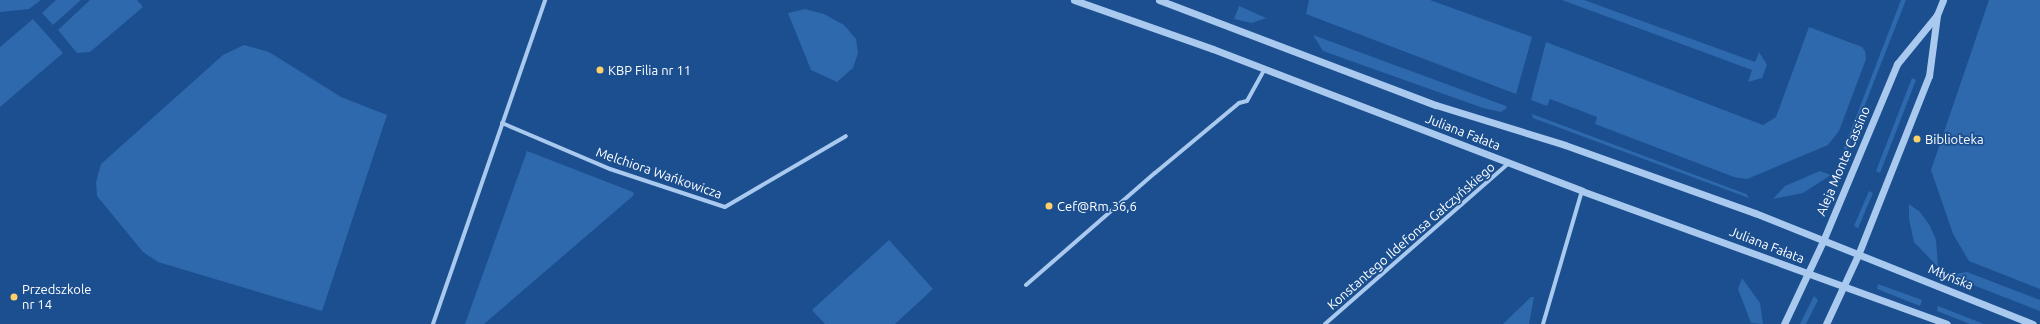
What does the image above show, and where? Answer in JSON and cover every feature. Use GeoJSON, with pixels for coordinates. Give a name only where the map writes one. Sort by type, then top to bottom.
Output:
{"type":"FeatureCollection","features":[{"type":"Feature","properties":{"kind":"street"},"geometry":{"type":"LineString","coordinates":[[433,324],[545,0]]}},
{"type":"Feature","properties":{"kind":"street","name":"Juliana Fałata"},"geometry":{"type":"LineString","coordinates":[[1074,0],[1265,69],[1582,191],[1844,285]]}},
{"type":"Feature","properties":{"kind":"street","name":"Juliana Fałata"},"geometry":{"type":"LineString","coordinates":[[1159,0],[1436,105],[1572,147],[1755,213],[1858,255]]}},
{"type":"Feature","properties":{"kind":"street","name":"Aleja Monte Cassino"},"geometry":{"type":"LineString","coordinates":[[1826,324],[1858,255],[1929,76],[1937,15],[1943,0]]}},
{"type":"Feature","properties":{"kind":"street","name":"Aleja Monte Cassino"},"geometry":{"type":"LineString","coordinates":[[1784,324],[1823,241],[1897,64],[1937,15]]}},
{"type":"Feature","properties":{"kind":"street"},"geometry":{"type":"LineString","coordinates":[[1026,285],[1239,103],[1247,101],[1265,69]]}},
{"type":"Feature","properties":{"kind":"street","name":"Melchiora Wańkowicza"},"geometry":{"type":"LineString","coordinates":[[502,123],[610,169],[725,207],[846,136]]}},
{"type":"Feature","properties":{"kind":"street","name":"Konstantego Ildefonsa Gałczyńskiego"},"geometry":{"type":"LineString","coordinates":[[1325,324],[1509,162]]}},
{"type":"Feature","properties":{"kind":"street"},"geometry":{"type":"LineString","coordinates":[[1543,324],[1546,308],[1582,191]]}},
{"type":"Feature","properties":{"kind":"street","name":"Młyńska"},"geometry":{"type":"LineString","coordinates":[[1858,255],[2033,324]]}},
{"type":"Feature","properties":{"kind":"street"},"geometry":{"type":"LineString","coordinates":[[1844,285],[1948,324]]}},
{"type":"Feature","properties":{"kind":"shaded area"},"geometry":{"type":"Polygon","coordinates":[[[0,0],[41,0],[29,9],[0,12],[0,0]]]}},
{"type":"Feature","properties":{"kind":"shaded area"},"geometry":{"type":"Polygon","coordinates":[[[56,0],[81,0],[53,25],[42,13],[56,0]]]}},
{"type":"Feature","properties":{"kind":"shaded area"},"geometry":{"type":"Polygon","coordinates":[[[90,0],[137,0],[143,7],[90,52],[77,53],[58,30],[90,0]]]}},
{"type":"Feature","properties":{"kind":"shaded area"},"geometry":{"type":"Polygon","coordinates":[[[1309,0],[1430,0],[1532,37],[1516,94],[1306,14],[1309,0]]]}},
{"type":"Feature","properties":{"kind":"shaded area"},"geometry":{"type":"Polygon","coordinates":[[[1562,0],[1584,0],[1755,62],[1759,52],[1767,65],[1762,78],[1748,82],[1752,70],[1562,0]]]}},
{"type":"Feature","properties":{"kind":"shaded area"},"geometry":{"type":"Polygon","coordinates":[[[1901,0],[1906,0],[1846,153],[1844,148],[1901,0]]]}},
{"type":"Feature","properties":{"kind":"shaded area"},"geometry":{"type":"Polygon","coordinates":[[[1989,0],[2040,0],[2040,289],[1969,261],[1953,234],[1931,170],[1989,0]]]}},
{"type":"Feature","properties":{"kind":"shaded area"},"geometry":{"type":"Polygon","coordinates":[[[1239,6],[1266,18],[1252,23],[1234,19],[1239,6]]]}},
{"type":"Feature","properties":{"kind":"shaded area"},"geometry":{"type":"Polygon","coordinates":[[[805,9],[824,14],[844,25],[856,39],[858,53],[853,68],[837,82],[811,70],[788,13],[805,9]]]}},
{"type":"Feature","properties":{"kind":"shaded area"},"geometry":{"type":"Polygon","coordinates":[[[33,19],[63,53],[0,107],[0,47],[33,19]]]}},
{"type":"Feature","properties":{"kind":"shaded area"},"geometry":{"type":"Polygon","coordinates":[[[1809,27],[1862,47],[1865,51],[1866,59],[1839,131],[1828,145],[1747,179],[1734,177],[1595,124],[1597,117],[1550,99],[1547,106],[1531,100],[1546,42],[1763,125],[1776,117],[1809,27]]]}},
{"type":"Feature","properties":{"kind":"shaded area"},"geometry":{"type":"Polygon","coordinates":[[[1313,35],[1506,106],[1507,108],[1501,112],[1483,108],[1323,51],[1313,35]]]}},
{"type":"Feature","properties":{"kind":"shaded area"},"geometry":{"type":"Polygon","coordinates":[[[244,45],[269,52],[341,97],[387,115],[322,311],[158,262],[143,252],[97,196],[96,182],[101,164],[223,55],[244,45]]]}},
{"type":"Feature","properties":{"kind":"shaded area"},"geometry":{"type":"Polygon","coordinates":[[[1912,78],[1916,80],[1880,173],[1876,171],[1912,78]]]}},
{"type":"Feature","properties":{"kind":"shaded area"},"geometry":{"type":"Polygon","coordinates":[[[1532,114],[1746,194],[1749,198],[1533,118],[1532,114]]]}},
{"type":"Feature","properties":{"kind":"shaded area"},"geometry":{"type":"Polygon","coordinates":[[[527,151],[633,192],[634,195],[484,324],[465,324],[527,151]]]}},
{"type":"Feature","properties":{"kind":"shaded area"},"geometry":{"type":"Polygon","coordinates":[[[1820,171],[1831,175],[1803,193],[1773,199],[1785,186],[1820,171]]]}},
{"type":"Feature","properties":{"kind":"shaded area"},"geometry":{"type":"Polygon","coordinates":[[[1869,191],[1873,193],[1858,228],[1854,226],[1869,191]]]}},
{"type":"Feature","properties":{"kind":"shaded area"},"geometry":{"type":"Polygon","coordinates":[[[1909,204],[1920,212],[1930,226],[1936,240],[1938,267],[1914,242],[1909,219],[1909,204]]]}},
{"type":"Feature","properties":{"kind":"shaded area"},"geometry":{"type":"Polygon","coordinates":[[[889,240],[933,289],[895,324],[825,324],[812,310],[889,240]]]}},
{"type":"Feature","properties":{"kind":"shaded area"},"geometry":{"type":"Polygon","coordinates":[[[1967,272],[2040,300],[2040,311],[1955,278],[1955,274],[1967,272]]]}},
{"type":"Feature","properties":{"kind":"shaded area"},"geometry":{"type":"Polygon","coordinates":[[[1742,278],[1760,303],[1763,324],[1751,323],[1738,289],[1742,278]]]}},
{"type":"Feature","properties":{"kind":"shaded area"},"geometry":{"type":"Polygon","coordinates":[[[1878,284],[1922,300],[1920,306],[1877,289],[1878,284]]]}},
{"type":"Feature","properties":{"kind":"shaded area"},"geometry":{"type":"Polygon","coordinates":[[[1814,296],[1818,300],[1806,324],[1800,324],[1814,296]]]}},
{"type":"Feature","properties":{"kind":"shaded area"},"geometry":{"type":"Polygon","coordinates":[[[1531,297],[1534,297],[1529,324],[1503,324],[1531,297]]]}},
{"type":"Feature","properties":{"kind":"shaded area"},"geometry":{"type":"Polygon","coordinates":[[[1938,306],[1984,324],[1970,324],[1937,311],[1938,306]]]}},
{"type":"Feature","properties":{"kind":"place","name":"KBP Filia nr 11"},"geometry":{"type":"Point","coordinates":[600,70]}},
{"type":"Feature","properties":{"kind":"place","name":"Biblioteka"},"geometry":{"type":"Point","coordinates":[1917,139]}},
{"type":"Feature","properties":{"kind":"place","name":"Cef@Rm 36,6"},"geometry":{"type":"Point","coordinates":[1049,206]}},
{"type":"Feature","properties":{"kind":"place","name":"Przedszkole nr 14"},"geometry":{"type":"Point","coordinates":[14,297]}}]}
